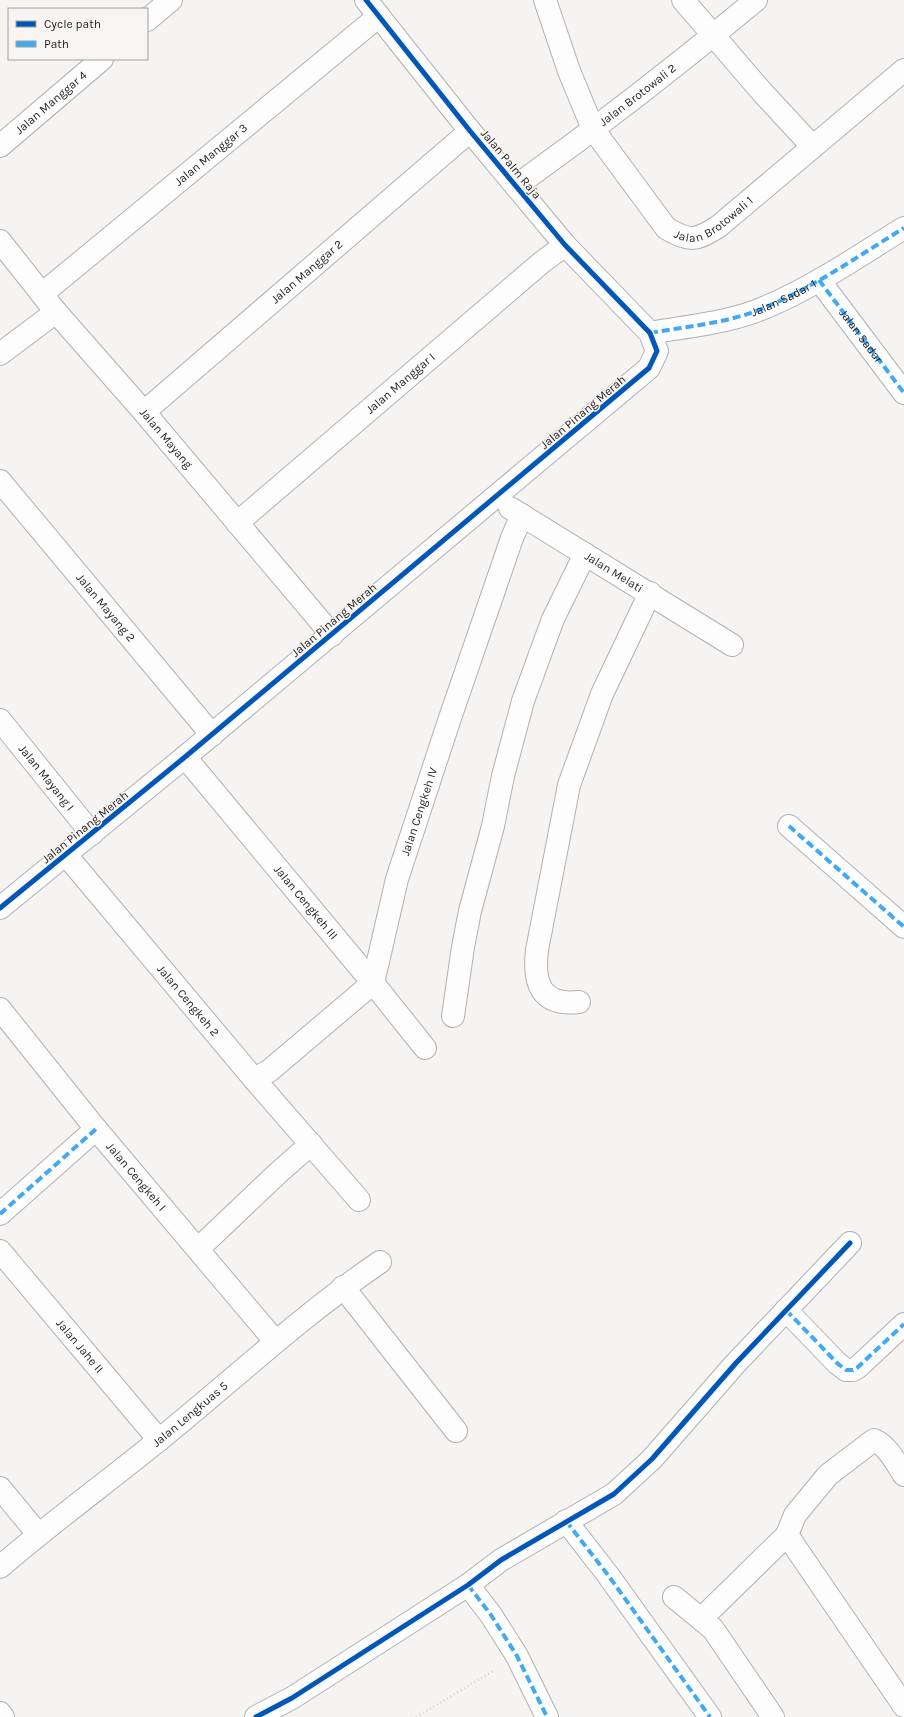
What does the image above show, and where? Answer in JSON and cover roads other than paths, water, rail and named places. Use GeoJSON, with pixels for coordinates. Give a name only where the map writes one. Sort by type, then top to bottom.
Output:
{"type":"FeatureCollection","features":[{"type":"Feature","properties":{"kind":"street"},"geometry":{"type":"LineString","coordinates":[[148,19],[171,0]]}},
{"type":"Feature","properties":{"kind":"street","name":"Jalan Brotowali 1"},"geometry":{"type":"LineString","coordinates":[[545,0],[570,71],[585,135],[666,228],[680,237],[693,238],[707,234],[719,226],[904,70]]}},
{"type":"Feature","properties":{"kind":"street"},"geometry":{"type":"LineString","coordinates":[[683,0],[762,92],[813,147]]}},
{"type":"Feature","properties":{"kind":"street","name":"Jalan Brotowali 2"},"geometry":{"type":"LineString","coordinates":[[516,186],[585,135],[714,35],[756,0]]}},
{"type":"Feature","properties":{"kind":"street","name":"Jalan Palm Raja"},"geometry":{"type":"LineString","coordinates":[[373,8],[470,131],[565,245],[650,332]]}},
{"type":"Feature","properties":{"kind":"street","name":"Jalan Manggar 3"},"geometry":{"type":"LineString","coordinates":[[42,294],[373,8]]}},
{"type":"Feature","properties":{"kind":"street","name":"Jalan Manggar 4"},"geometry":{"type":"LineString","coordinates":[[0,146],[101,60]]}},
{"type":"Feature","properties":{"kind":"street","name":"Jalan Manggar 2"},"geometry":{"type":"LineString","coordinates":[[144,412],[470,131]]}},
{"type":"Feature","properties":{"kind":"street","name":"Jalan Sadar 1"},"geometry":{"type":"LineString","coordinates":[[650,332],[730,319],[766,307],[819,280],[904,228]]}},
{"type":"Feature","properties":{"kind":"street","name":"Jalan Mayang"},"geometry":{"type":"LineString","coordinates":[[0,241],[56,312],[144,412],[332,635]]}},
{"type":"Feature","properties":{"kind":"street","name":"Jalan Manggar I"},"geometry":{"type":"LineString","coordinates":[[237,522],[541,263],[565,245]]}},
{"type":"Feature","properties":{"kind":"street","name":"Jalan Sadar"},"geometry":{"type":"LineString","coordinates":[[819,280],[904,393]]}},
{"type":"Feature","properties":{"kind":"street"},"geometry":{"type":"LineString","coordinates":[[0,354],[56,312]]}},
{"type":"Feature","properties":{"kind":"street","name":"Jalan Pinang Merah"},"geometry":{"type":"LineString","coordinates":[[0,908],[212,735],[649,368],[657,351],[650,332]]}},
{"type":"Feature","properties":{"kind":"street","name":"Jalan Mayang 2"},"geometry":{"type":"LineString","coordinates":[[0,481],[212,735]]}},
{"type":"Feature","properties":{"kind":"street","name":"Jalan Melati"},"geometry":{"type":"LineString","coordinates":[[495,498],[732,645]]}},
{"type":"Feature","properties":{"kind":"street","name":"Jalan Cengkeh IV"},"geometry":{"type":"LineString","coordinates":[[373,983],[397,879],[449,721],[512,538],[522,515]]}},
{"type":"Feature","properties":{"kind":"street"},"geometry":{"type":"LineString","coordinates":[[453,1016],[470,911],[523,701],[553,619],[585,554]]}},
{"type":"Feature","properties":{"kind":"street"},"geometry":{"type":"LineString","coordinates":[[579,1002],[558,1002],[551,1000],[546,995],[540,987],[536,971],[537,950],[569,785],[602,694],[650,593]]}},
{"type":"Feature","properties":{"kind":"street","name":"Jalan Mayang I"},"geometry":{"type":"LineString","coordinates":[[0,720],[92,834]]}},
{"type":"Feature","properties":{"kind":"street","name":"Jalan Cengkeh III"},"geometry":{"type":"LineString","coordinates":[[185,757],[373,983],[425,1048]]}},
{"type":"Feature","properties":{"kind":"street"},"geometry":{"type":"LineString","coordinates":[[789,826],[904,927]]}},
{"type":"Feature","properties":{"kind":"street","name":"Jalan Cengkeh 2"},"geometry":{"type":"LineString","coordinates":[[66,855],[262,1075],[311,1144],[358,1200]]}},
{"type":"Feature","properties":{"kind":"street"},"geometry":{"type":"LineString","coordinates":[[262,1075],[373,983]]}},
{"type":"Feature","properties":{"kind":"street","name":"Jalan Cengkeh I"},"geometry":{"type":"LineString","coordinates":[[0,1009],[96,1129],[275,1341]]}},
{"type":"Feature","properties":{"kind":"street"},"geometry":{"type":"LineString","coordinates":[[0,1214],[96,1129]]}},
{"type":"Feature","properties":{"kind":"street"},"geometry":{"type":"LineString","coordinates":[[198,1249],[278,1173],[311,1144]]}},
{"type":"Feature","properties":{"kind":"street"},"geometry":{"type":"LineString","coordinates":[[256,1717],[292,1698],[468,1585],[501,1560],[614,1494],[652,1458],[736,1362],[850,1243]]}},
{"type":"Feature","properties":{"kind":"street","name":"Jalan Jahe II"},"geometry":{"type":"LineString","coordinates":[[0,1251],[159,1440]]}},
{"type":"Feature","properties":{"kind":"street","name":"Jalan Lengkuas 5"},"geometry":{"type":"LineString","coordinates":[[0,1567],[38,1534],[159,1440],[275,1341],[343,1287],[380,1262]]}},
{"type":"Feature","properties":{"kind":"street"},"geometry":{"type":"LineString","coordinates":[[343,1287],[456,1431]]}},
{"type":"Feature","properties":{"kind":"street"},"geometry":{"type":"LineString","coordinates":[[786,1310],[837,1363],[846,1370],[853,1370],[858,1367],[904,1324]]}},
{"type":"Feature","properties":{"kind":"street"},"geometry":{"type":"LineString","coordinates":[[701,1620],[787,1535],[795,1515],[828,1475],[874,1440],[880,1443],[892,1456],[904,1475]]}},
{"type":"Feature","properties":{"kind":"street"},"geometry":{"type":"LineString","coordinates":[[0,1488],[38,1534]]}},
{"type":"Feature","properties":{"kind":"street"},"geometry":{"type":"LineString","coordinates":[[566,1521],[608,1575],[710,1717]]}},
{"type":"Feature","properties":{"kind":"street"},"geometry":{"type":"LineString","coordinates":[[787,1535],[904,1706]]}},
{"type":"Feature","properties":{"kind":"street"},"geometry":{"type":"LineString","coordinates":[[468,1585],[491,1615],[518,1656],[547,1717]]}},
{"type":"Feature","properties":{"kind":"street"},"geometry":{"type":"LineString","coordinates":[[674,1597],[713,1629],[773,1717]]}},
{"type":"Feature","properties":{"kind":"street"},"geometry":{"type":"LineString","coordinates":[[0,1713],[3,1717]]}}]}
